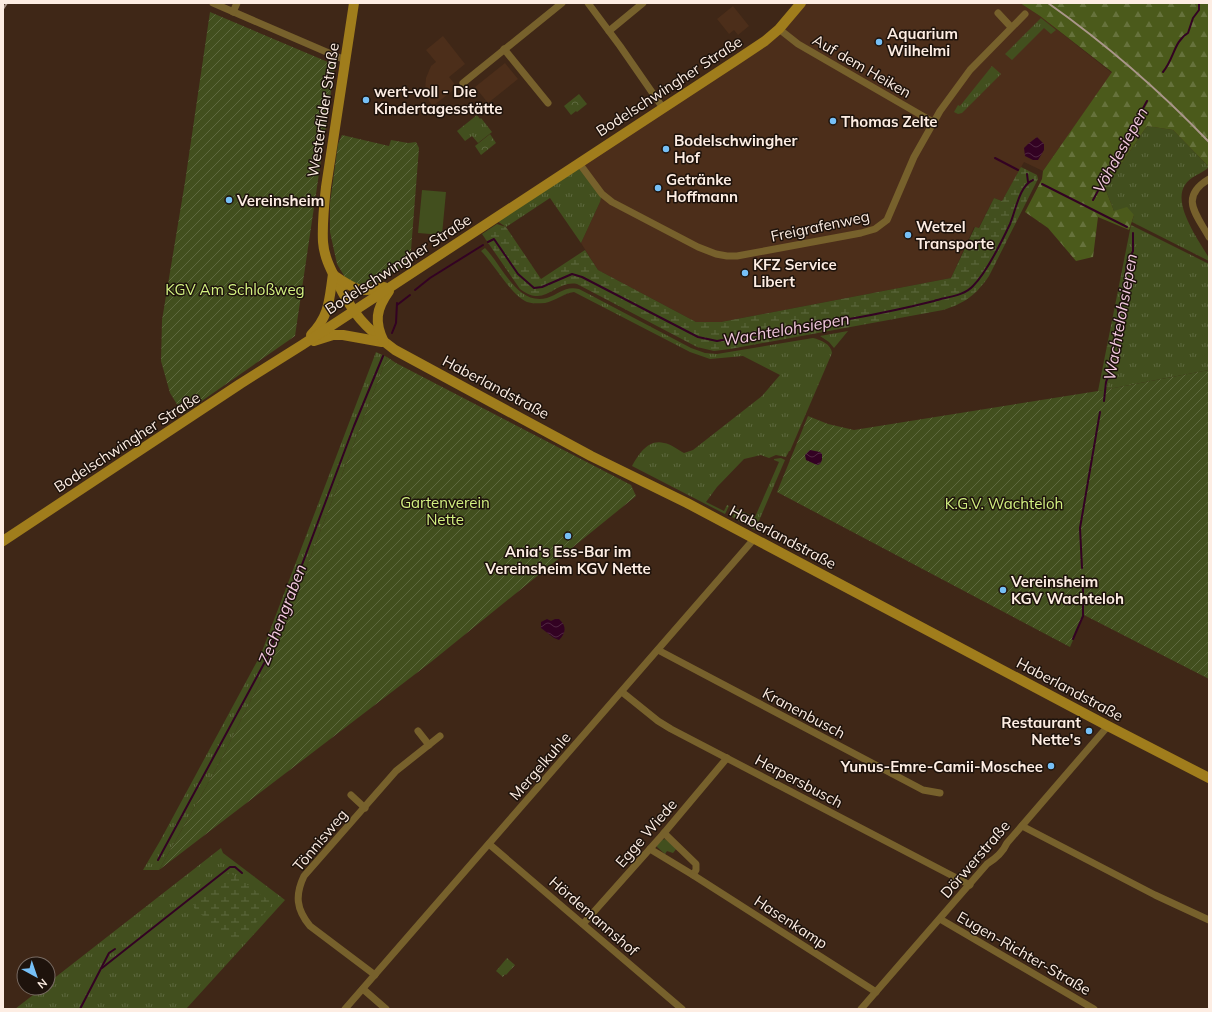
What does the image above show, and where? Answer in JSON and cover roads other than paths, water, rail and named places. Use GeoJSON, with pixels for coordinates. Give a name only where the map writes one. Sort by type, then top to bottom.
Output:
{"type":"FeatureCollection","features":[{"type":"Feature","properties":{"kind":"street"},"geometry":{"type":"LineString","coordinates":[[213,3],[345,60]]}},
{"type":"Feature","properties":{"kind":"street"},"geometry":{"type":"LineString","coordinates":[[233,12],[237,3]]}},
{"type":"Feature","properties":{"kind":"street","name":"Westerfilder Straße"},"geometry":{"type":"LineString","coordinates":[[353,311],[327,260],[324,243],[324,210],[326,187],[354,3]]}},
{"type":"Feature","properties":{"kind":"street"},"geometry":{"type":"LineString","coordinates":[[462,83],[562,3]]}},
{"type":"Feature","properties":{"kind":"street"},"geometry":{"type":"LineString","coordinates":[[588,3],[663,108]]}},
{"type":"Feature","properties":{"kind":"street"},"geometry":{"type":"LineString","coordinates":[[609,31],[643,3]]}},
{"type":"Feature","properties":{"kind":"street","name":"Bodelschwingher Straße"},"geometry":{"type":"LineString","coordinates":[[3,541],[765,40],[780,28],[801,3]]}},
{"type":"Feature","properties":{"kind":"street"},"geometry":{"type":"LineString","coordinates":[[998,13],[1011,27]]}},
{"type":"Feature","properties":{"kind":"street","name":"Freigrafenweg"},"geometry":{"type":"LineString","coordinates":[[579,163],[602,194],[612,202],[698,247],[719,254],[737,256],[862,233],[875,229],[887,220],[914,157],[933,122],[953,92],[970,70],[1025,14]]}},
{"type":"Feature","properties":{"kind":"street","name":"Auf dem Heiken"},"geometry":{"type":"LineString","coordinates":[[780,28],[798,44],[933,122]]}},
{"type":"Feature","properties":{"kind":"street"},"geometry":{"type":"LineString","coordinates":[[504,49],[548,103]]}},
{"type":"Feature","properties":{"kind":"street"},"geometry":{"type":"LineString","coordinates":[[1209,180],[1198,187],[1193,193],[1192,200],[1193,207],[1209,237]]}},
{"type":"Feature","properties":{"kind":"street"},"geometry":{"type":"LineString","coordinates":[[302,345],[320,326],[326,313],[333,274],[351,286],[364,290],[372,290],[396,283]]}},
{"type":"Feature","properties":{"kind":"street"},"geometry":{"type":"LineString","coordinates":[[384,342],[380,334],[378,308],[396,283]]}},
{"type":"Feature","properties":{"kind":"street","name":"Haberlandstraße"},"geometry":{"type":"LineString","coordinates":[[353,311],[371,332],[394,350],[577,448],[687,503],[1209,778]]}},
{"type":"Feature","properties":{"kind":"street"},"geometry":{"type":"LineString","coordinates":[[302,345],[333,335],[344,335],[384,342]]}},
{"type":"Feature","properties":{"kind":"street","name":"Mergelkuhle"},"geometry":{"type":"LineString","coordinates":[[346,1009],[754,539]]}},
{"type":"Feature","properties":{"kind":"street","name":"Kranenbusch"},"geometry":{"type":"LineString","coordinates":[[658,650],[923,790],[940,793]]}},
{"type":"Feature","properties":{"kind":"street","name":"Herpersbusch"},"geometry":{"type":"LineString","coordinates":[[622,692],[658,721],[970,885]]}},
{"type":"Feature","properties":{"kind":"street","name":"Dörwerstraße"},"geometry":{"type":"LineString","coordinates":[[861,1009],[987,864],[994,860],[1002,851],[1007,843],[1108,726]]}},
{"type":"Feature","properties":{"kind":"street"},"geometry":{"type":"LineString","coordinates":[[418,731],[429,745]]}},
{"type":"Feature","properties":{"kind":"street","name":"Tönnisweg"},"geometry":{"type":"LineString","coordinates":[[375,975],[310,926],[303,917],[298,904],[300,885],[304,876],[396,771],[440,736]]}},
{"type":"Feature","properties":{"kind":"street","name":"Egge Wiede"},"geometry":{"type":"LineString","coordinates":[[583,924],[664,833],[727,758]]}},
{"type":"Feature","properties":{"kind":"street","name":"Tönnisweg"},"geometry":{"type":"LineString","coordinates":[[351,795],[365,808]]}},
{"type":"Feature","properties":{"kind":"street"},"geometry":{"type":"LineString","coordinates":[[1022,826],[1128,881],[1209,920]]}},
{"type":"Feature","properties":{"kind":"street"},"geometry":{"type":"LineString","coordinates":[[664,833],[696,864],[696,870],[693,875]]}},
{"type":"Feature","properties":{"kind":"street","name":"Hördemannshof"},"geometry":{"type":"LineString","coordinates":[[489,844],[682,1009]]}},
{"type":"Feature","properties":{"kind":"street","name":"Hasenkamp"},"geometry":{"type":"LineString","coordinates":[[650,849],[876,992]]}},
{"type":"Feature","properties":{"kind":"street","name":"Eugen-Richter-Straße"},"geometry":{"type":"LineString","coordinates":[[940,919],[1094,1009]]}},
{"type":"Feature","properties":{"kind":"street"},"geometry":{"type":"LineString","coordinates":[[363,989],[386,1009]]}},
{"type":"Feature","properties":{"kind":"water"},"geometry":{"type":"Polygon","coordinates":[[[1037,137],[1044,144],[1044,150],[1038,160],[1033,160],[1025,156],[1024,148],[1037,137]]]}},
{"type":"Feature","properties":{"kind":"water"},"geometry":{"type":"Polygon","coordinates":[[[810,450],[820,452],[822,454],[820,464],[817,465],[806,460],[805,455],[810,450]]]}},
{"type":"Feature","properties":{"kind":"water"},"geometry":{"type":"Polygon","coordinates":[[[547,619],[551,621],[559,619],[562,622],[565,630],[559,640],[541,628],[541,622],[547,619]]]}},
{"type":"Feature","properties":{"kind":"waterway","name":"Vöhdesiepen"},"geometry":{"type":"LineString","coordinates":[[1163,72],[1170,62],[1177,45],[1183,36],[1188,33],[1193,18],[1199,10],[1199,3]]}},
{"type":"Feature","properties":{"kind":"waterway","name":"Vöhdesiepen"},"geometry":{"type":"LineString","coordinates":[[1093,200],[1147,101]]}},
{"type":"Feature","properties":{"kind":"waterway"},"geometry":{"type":"LineString","coordinates":[[995,158],[1018,170]]}},
{"type":"Feature","properties":{"kind":"waterway","name":"Wachtelohsiepen"},"geometry":{"type":"LineString","coordinates":[[1027,174],[1028,182]]}},
{"type":"Feature","properties":{"kind":"waterway","name":"Wachtelohsiepen"},"geometry":{"type":"LineString","coordinates":[[488,242],[494,239],[518,274],[534,288],[542,287],[572,274],[582,277],[698,337],[717,341],[880,313],[955,296],[965,292],[973,286],[988,265],[1010,224],[1018,199],[1024,187],[1033,180]]}},
{"type":"Feature","properties":{"kind":"waterway","name":"Wachtelohsiepen"},"geometry":{"type":"LineString","coordinates":[[1042,184],[1127,227]]}},
{"type":"Feature","properties":{"kind":"waterway","name":"Wachtelohsiepen"},"geometry":{"type":"LineString","coordinates":[[1104,401],[1106,382],[1111,369],[1109,365],[1113,357],[1116,325],[1120,319],[1118,310],[1123,300],[1127,264],[1133,251],[1133,233]]}},
{"type":"Feature","properties":{"kind":"waterway","name":"Wachtelohsiepen"},"geometry":{"type":"LineString","coordinates":[[415,290],[430,278],[483,245]]}},
{"type":"Feature","properties":{"kind":"waterway","name":"Wachtelohsiepen"},"geometry":{"type":"LineString","coordinates":[[397,305],[410,295]]}},
{"type":"Feature","properties":{"kind":"waterway","name":"Wachtelohsiepen"},"geometry":{"type":"LineString","coordinates":[[392,333],[396,323],[397,303]]}},
{"type":"Feature","properties":{"kind":"waterway","name":"Zechengraben"},"geometry":{"type":"LineString","coordinates":[[158,860],[267,658],[354,426],[383,356]]}},
{"type":"Feature","properties":{"kind":"waterway","name":"Wachtelohsiepen"},"geometry":{"type":"LineString","coordinates":[[1082,568],[1080,528],[1100,412]]}},
{"type":"Feature","properties":{"kind":"waterway","name":"Wachtelohsiepen"},"geometry":{"type":"LineString","coordinates":[[1073,639],[1083,616],[1083,582]]}},
{"type":"Feature","properties":{"kind":"waterway"},"geometry":{"type":"LineString","coordinates":[[102,968],[230,867],[235,867],[242,873]]}},
{"type":"Feature","properties":{"kind":"waterway","name":"Zechengraben"},"geometry":{"type":"LineString","coordinates":[[80,1009],[109,953],[115,949]]}},
{"type":"Feature","properties":{"kind":"railway"},"geometry":{"type":"LineString","coordinates":[[3,9],[7,3]]}},
{"type":"Feature","properties":{"kind":"railway"},"geometry":{"type":"LineString","coordinates":[[1048,3],[1091,35],[1152,86],[1209,142]]}},
{"type":"Feature","properties":{"kind":"place","name":"Aquarium Wilhelmi"},"geometry":{"type":"Point","coordinates":[879,42]}},
{"type":"Feature","properties":{"kind":"place","name":"wert-voll - Die Kindertagesstätte"},"geometry":{"type":"Point","coordinates":[366,100]}},
{"type":"Feature","properties":{"kind":"place","name":"Thomas Zelte"},"geometry":{"type":"Point","coordinates":[833,121]}},
{"type":"Feature","properties":{"kind":"place","name":"Bodelschwingher Hof"},"geometry":{"type":"Point","coordinates":[666,149]}},
{"type":"Feature","properties":{"kind":"place","name":"Getränke Hoffmann"},"geometry":{"type":"Point","coordinates":[658,188]}},
{"type":"Feature","properties":{"kind":"place","name":"Vereinsheim"},"geometry":{"type":"Point","coordinates":[229,200]}},
{"type":"Feature","properties":{"kind":"place","name":"Wetzel Transporte"},"geometry":{"type":"Point","coordinates":[908,235]}},
{"type":"Feature","properties":{"kind":"place","name":"KFZ Service Libert"},"geometry":{"type":"Point","coordinates":[745,273]}},
{"type":"Feature","properties":{"kind":"place","name":"Ania's Ess-Bar im Vereinsheim KGV Nette"},"geometry":{"type":"Point","coordinates":[568,536]}},
{"type":"Feature","properties":{"kind":"place","name":"Vereinsheim KGV Wachteloh"},"geometry":{"type":"Point","coordinates":[1003,590]}},
{"type":"Feature","properties":{"kind":"place","name":"Restaurant Nette's"},"geometry":{"type":"Point","coordinates":[1089,731]}},
{"type":"Feature","properties":{"kind":"place","name":"Yunus-Emre-Camii-Moschee"},"geometry":{"type":"Point","coordinates":[1051,766]}},
{"type":"Feature","properties":{"kind":"park label","name":"KGV Am Schloßweg"},"geometry":{"type":"Point","coordinates":[235,289]}},
{"type":"Feature","properties":{"kind":"park label","name":"K.G.V. Wachteloh"},"geometry":{"type":"Point","coordinates":[1004,503]}},
{"type":"Feature","properties":{"kind":"park label","name":"Gartenverein Nette"},"geometry":{"type":"Point","coordinates":[445,510]}}]}
